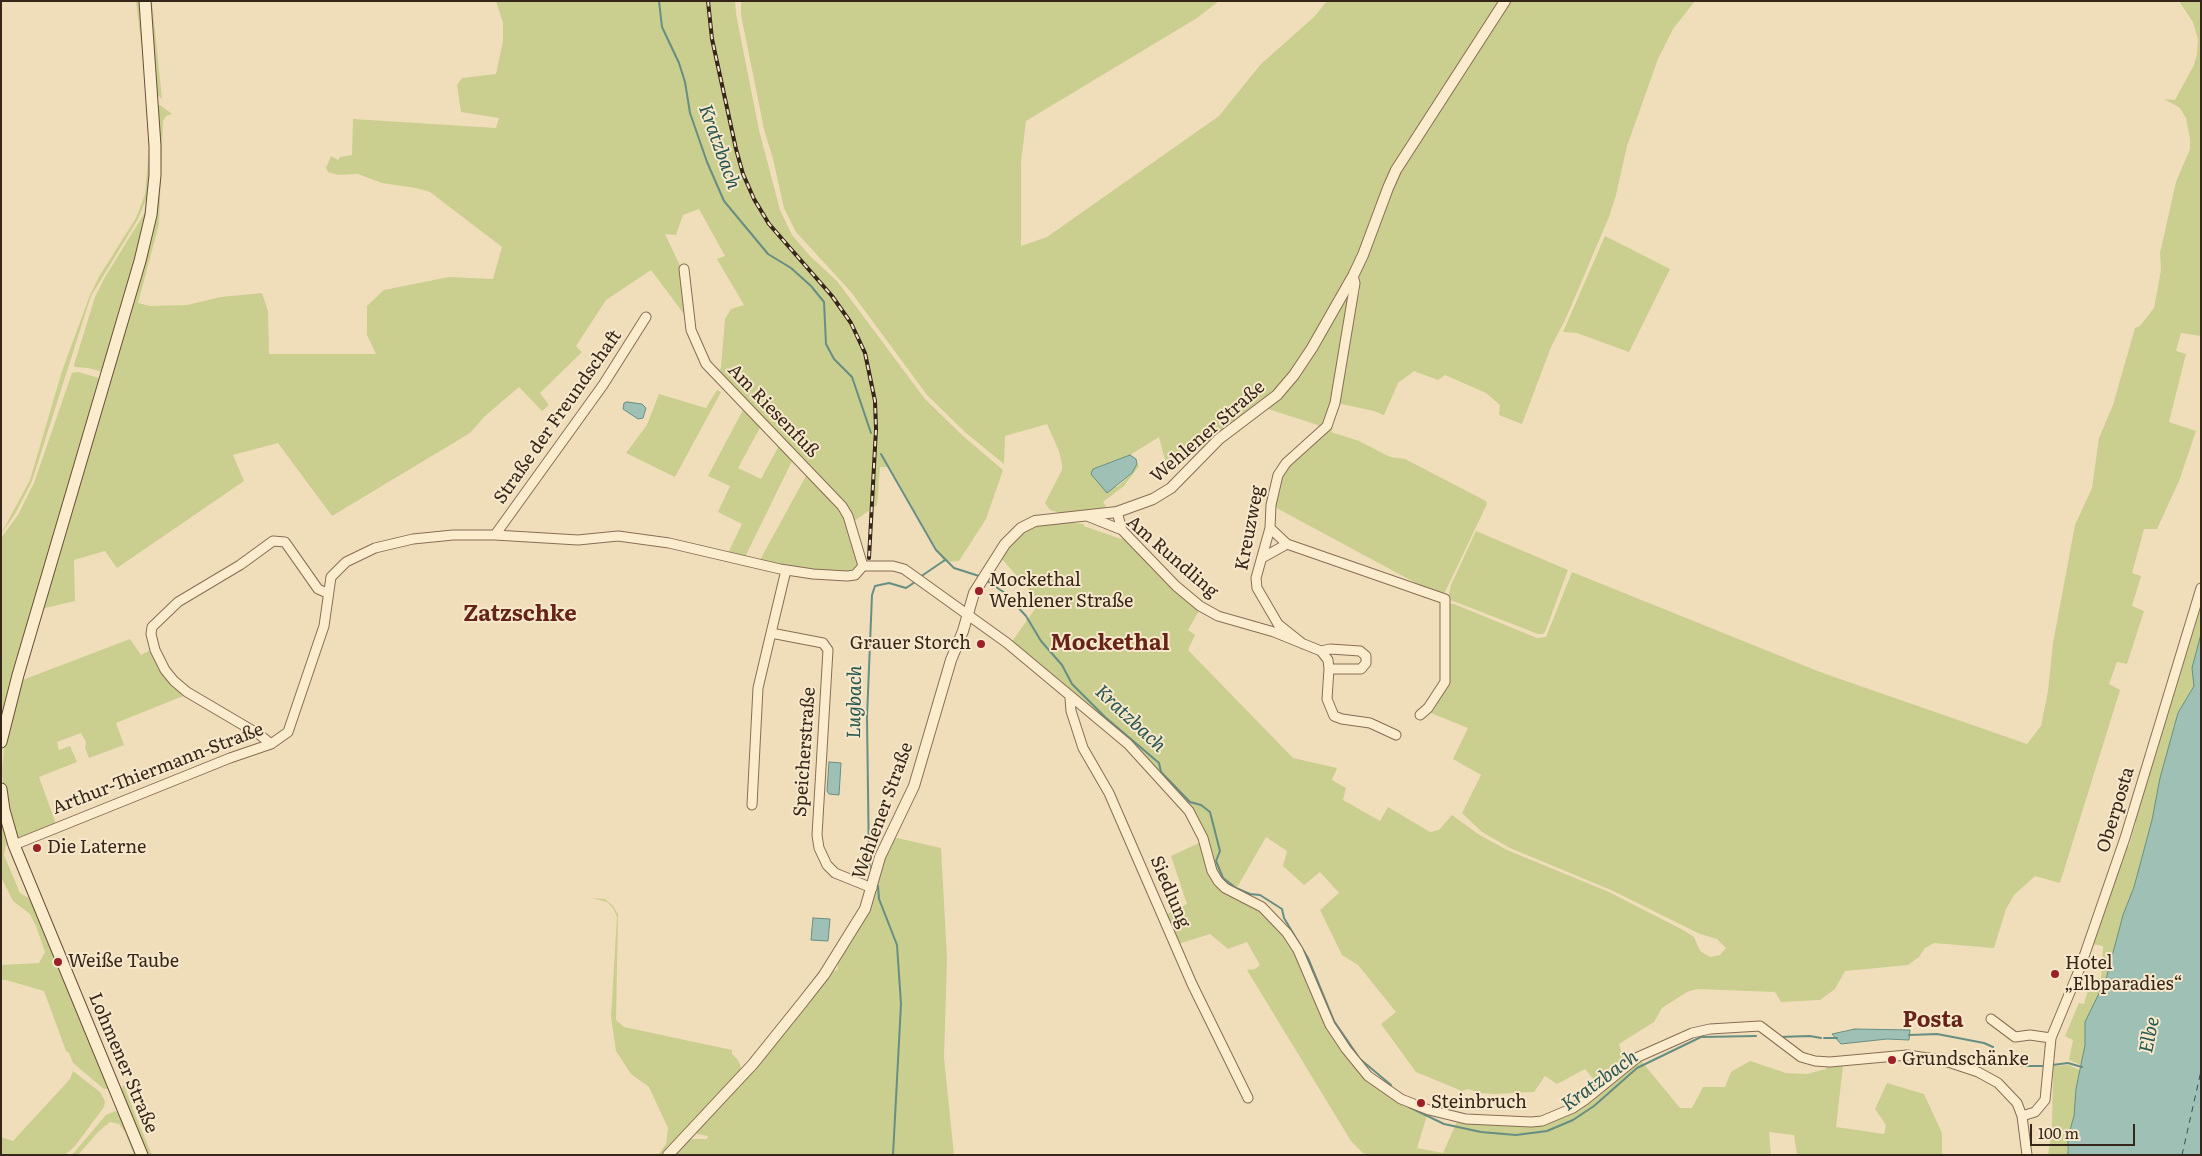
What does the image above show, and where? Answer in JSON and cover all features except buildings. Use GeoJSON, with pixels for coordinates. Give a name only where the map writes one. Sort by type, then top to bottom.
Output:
{"type":"FeatureCollection","features":[{"type":"Feature","properties":{"kind":"main road"},"geometry":{"type":"LineString","coordinates":[[1,742],[18,676],[140,261],[151,215],[155,175],[155,146],[145,1]]}},
{"type":"Feature","properties":{"kind":"main road","name":"Lohmener Straße"},"geometry":{"type":"LineString","coordinates":[[1,789],[4,810],[14,845],[142,1155]]}},
{"type":"Feature","properties":{"kind":"street","name":"Wehlener Straße"},"geometry":{"type":"LineString","coordinates":[[668,1155],[753,1064],[824,975],[864,909],[880,857],[914,786],[951,660],[980,582],[1013,534],[1035,521],[1117,512],[1143,504],[1171,488],[1219,439],[1277,395],[1294,375],[1312,348],[1352,276],[1396,170],[1505,1]]}},
{"type":"Feature","properties":{"kind":"street","name":"Am Riesenfuß"},"geometry":{"type":"LineString","coordinates":[[684,269],[691,330],[706,364],[842,506],[848,516],[863,566]]}},
{"type":"Feature","properties":{"kind":"street","name":"Kreuzweg"},"geometry":{"type":"LineString","coordinates":[[1303,644],[1278,624],[1257,588],[1256,578],[1270,528],[1270,505],[1278,475],[1286,464],[1327,426],[1336,403],[1355,282],[1352,276]]}},
{"type":"Feature","properties":{"kind":"street","name":"Straße der Freundschaft"},"geometry":{"type":"LineString","coordinates":[[495,535],[603,385],[646,317]]}},
{"type":"Feature","properties":{"kind":"street"},"geometry":{"type":"LineString","coordinates":[[1117,512],[1122,530]]}},
{"type":"Feature","properties":{"kind":"street","name":"Am Rundling"},"geometry":{"type":"LineString","coordinates":[[1087,516],[1122,530],[1176,586],[1200,606],[1218,616],[1274,632],[1321,651],[1330,649],[1360,651],[1366,656],[1366,663],[1361,669],[1330,669]]}},
{"type":"Feature","properties":{"kind":"street"},"geometry":{"type":"LineString","coordinates":[[1270,528],[1276,536],[1287,544],[1445,599],[1445,682],[1433,702],[1420,715]]}},
{"type":"Feature","properties":{"kind":"street","name":"Arthur-Thiermann-Straße"},"geometry":{"type":"LineString","coordinates":[[14,845],[230,758],[271,744],[288,732],[324,626],[327,593],[331,577],[346,562],[375,548],[429,537],[495,535],[578,540],[618,536],[642,538],[786,570],[847,576],[855,575],[863,566],[893,566],[904,569],[1011,647],[1070,698],[1128,744],[1189,811],[1203,838],[1212,871],[1218,882],[1262,907],[1287,933],[1298,950],[1330,1025],[1342,1043],[1368,1076],[1401,1099],[1429,1110],[1475,1120],[1542,1121],[1586,1100],[1638,1057],[1692,1033],[1710,1029],[1760,1026],[1790,1050],[1808,1059],[1830,1062],[1891,1056],[1918,1056],[1966,1067],[1998,1083],[2017,1103],[2022,1116]]}},
{"type":"Feature","properties":{"kind":"street"},"geometry":{"type":"LineString","coordinates":[[271,744],[260,735],[187,692],[174,681],[165,670],[155,650],[151,634],[152,628],[178,602],[240,565],[273,541],[285,542],[318,589],[327,593]]}},
{"type":"Feature","properties":{"kind":"street"},"geometry":{"type":"LineString","coordinates":[[1262,558],[1287,544]]}},
{"type":"Feature","properties":{"kind":"street"},"geometry":{"type":"LineString","coordinates":[[752,805],[758,688],[786,570]]}},
{"type":"Feature","properties":{"kind":"street","name":"Oberposta"},"geometry":{"type":"LineString","coordinates":[[2022,1116],[2036,1112],[2045,1100],[2051,1038],[2080,968],[2125,838],[2201,588]]}},
{"type":"Feature","properties":{"kind":"street","name":"Speicherstraße"},"geometry":{"type":"LineString","coordinates":[[771,633],[823,643],[828,650],[818,842],[827,865],[835,873],[872,888]]}},
{"type":"Feature","properties":{"kind":"street"},"geometry":{"type":"LineString","coordinates":[[1321,651],[1328,660],[1330,669],[1327,699],[1334,716],[1370,723],[1396,735]]}},
{"type":"Feature","properties":{"kind":"street","name":"Siedlung"},"geometry":{"type":"LineString","coordinates":[[1070,698],[1071,711],[1083,748],[1117,811],[1192,984],[1248,1098]]}},
{"type":"Feature","properties":{"kind":"street"},"geometry":{"type":"LineString","coordinates":[[1075,725],[1090,713]]}},
{"type":"Feature","properties":{"kind":"street"},"geometry":{"type":"LineString","coordinates":[[1991,1019],[2007,1033],[2019,1037],[2030,1035],[2051,1038]]}},
{"type":"Feature","properties":{"kind":"street"},"geometry":{"type":"LineString","coordinates":[[2022,1116],[2028,1155]]}},
{"type":"Feature","properties":{"kind":"green space"},"geometry":{"type":"Polygon","coordinates":[[[136,1],[141,1],[151,175],[149,192],[138,219],[91,296],[32,481],[15,514],[1,534],[30,480],[62,371],[90,295],[100,275],[136,218],[145,194],[149,148],[144,67],[136,1]]]}},
{"type":"Feature","properties":{"kind":"green space"},"geometry":{"type":"Polygon","coordinates":[[[148,1],[152,1],[162,99],[156,94],[148,1]]]}},
{"type":"Feature","properties":{"kind":"green space"},"geometry":{"type":"Polygon","coordinates":[[[496,1],[735,1],[759,130],[780,210],[792,235],[810,256],[837,281],[925,399],[963,436],[1003,470],[986,519],[959,561],[944,562],[890,467],[880,467],[877,505],[853,522],[718,373],[721,368],[725,319],[731,309],[744,305],[717,259],[725,256],[699,209],[683,215],[676,235],[665,234],[682,270],[687,318],[651,270],[606,300],[576,346],[582,352],[540,393],[549,405],[542,411],[519,387],[484,417],[470,433],[332,516],[278,443],[233,455],[244,481],[117,568],[105,551],[74,560],[75,601],[41,609],[144,259],[156,105],[160,105],[172,114],[166,116],[163,121],[159,224],[138,303],[150,306],[187,305],[221,297],[262,293],[268,311],[269,354],[376,354],[367,335],[367,306],[384,290],[449,277],[493,279],[502,247],[430,192],[382,183],[358,174],[338,175],[328,172],[326,168],[331,156],[338,160],[340,157],[352,155],[353,119],[496,128],[499,118],[461,112],[457,85],[462,78],[496,74],[503,41],[503,23],[496,1]]]}},
{"type":"Feature","properties":{"kind":"green space"},"geometry":{"type":"Polygon","coordinates":[[[741,1],[1219,1],[1197,18],[1026,121],[1021,162],[1021,246],[1047,237],[1219,116],[1261,64],[1314,17],[1327,1],[1502,1],[1404,151],[1360,253],[1311,344],[1274,393],[1206,447],[1194,450],[1178,468],[1165,460],[1159,437],[1130,455],[1093,469],[1117,487],[1132,473],[1137,464],[1139,466],[1124,486],[1103,502],[1106,506],[1102,510],[1060,513],[1050,510],[1045,503],[1062,470],[1059,451],[1047,424],[1005,436],[1004,464],[966,433],[927,395],[851,292],[796,232],[784,208],[764,129],[741,15],[741,1]]]}},
{"type":"Feature","properties":{"kind":"green space"},"geometry":{"type":"Polygon","coordinates":[[[1509,1],[1695,1],[1673,29],[1658,59],[1627,146],[1609,217],[1566,318],[1551,347],[1522,424],[1499,415],[1500,405],[1486,393],[1445,375],[1438,380],[1414,371],[1398,383],[1384,415],[1337,403],[1354,307],[1360,291],[1359,268],[1390,188],[1509,1]]]}},
{"type":"Feature","properties":{"kind":"green space"},"geometry":{"type":"Polygon","coordinates":[[[2179,1],[2201,1],[2201,336],[2181,333],[2176,351],[2186,354],[2169,422],[2196,431],[2179,481],[2157,529],[2144,529],[2132,573],[2141,576],[2132,606],[2144,611],[2127,664],[2117,662],[2109,684],[2120,690],[2060,883],[2035,876],[2014,895],[2006,909],[1994,948],[1934,943],[1925,948],[1919,957],[1908,965],[1845,971],[1835,989],[1820,1000],[1781,1002],[1775,992],[1697,989],[1687,992],[1662,1008],[1654,1022],[1619,1044],[1623,1058],[1596,1082],[1585,1069],[1557,1084],[1545,1076],[1534,1092],[1494,1094],[1468,1089],[1462,1091],[1416,1072],[1381,1024],[1396,1012],[1358,965],[1342,955],[1320,910],[1339,893],[1320,872],[1304,885],[1283,866],[1287,851],[1266,837],[1235,891],[1227,886],[1215,870],[1206,838],[1156,769],[1011,643],[1040,602],[1001,558],[1018,537],[1033,527],[1066,522],[1084,524],[1084,526],[1121,539],[1125,537],[1200,609],[1188,630],[1195,635],[1188,650],[1293,758],[1337,768],[1332,780],[1346,788],[1343,800],[1380,821],[1388,807],[1430,832],[1439,830],[1452,815],[1478,834],[1507,850],[1609,892],[1683,930],[1694,937],[1700,951],[1710,957],[1720,955],[1726,948],[1717,939],[1700,934],[1611,890],[1510,848],[1482,832],[1462,813],[1481,775],[1453,759],[1468,728],[1431,713],[1432,707],[1443,690],[1447,604],[1454,604],[1537,638],[1546,637],[1572,572],[1820,672],[2027,744],[2041,726],[2048,691],[2053,643],[2075,525],[2092,488],[2099,438],[2113,405],[2135,328],[2140,326],[2154,308],[2161,270],[2160,253],[2176,182],[2190,149],[2186,118],[2180,108],[2164,99],[2175,100],[2194,65],[2197,54],[2198,39],[2193,22],[2179,1]]]}},
{"type":"Feature","properties":{"kind":"green space"},"geometry":{"type":"Polygon","coordinates":[[[147,209],[148,216],[103,372],[75,367],[74,365],[95,297],[105,277],[147,209]]]}},
{"type":"Feature","properties":{"kind":"green space"},"geometry":{"type":"Polygon","coordinates":[[[1605,236],[1670,269],[1629,352],[1577,333],[1563,332],[1605,236]]]}},
{"type":"Feature","properties":{"kind":"green space"},"geometry":{"type":"Polygon","coordinates":[[[1351,289],[1333,403],[1324,427],[1268,409],[1280,397],[1351,289]]]}},
{"type":"Feature","properties":{"kind":"green space"},"geometry":{"type":"Polygon","coordinates":[[[78,372],[99,378],[1,721],[1,538],[18,515],[34,483],[72,373],[78,372]]]}},
{"type":"Feature","properties":{"kind":"green space"},"geometry":{"type":"Polygon","coordinates":[[[717,390],[721,392],[675,477],[626,453],[647,425],[659,394],[706,408],[717,390]]]}},
{"type":"Feature","properties":{"kind":"green space"},"geometry":{"type":"Polygon","coordinates":[[[745,406],[762,424],[738,468],[761,479],[780,444],[793,459],[745,557],[728,553],[742,524],[718,512],[730,486],[708,476],[745,406]]]}},
{"type":"Feature","properties":{"kind":"green space"},"geometry":{"type":"Polygon","coordinates":[[[1327,426],[1333,429],[1331,432],[1359,441],[1390,457],[1405,459],[1486,501],[1487,504],[1442,595],[1438,595],[1271,505],[1278,475],[1327,426]]]}},
{"type":"Feature","properties":{"kind":"green space"},"geometry":{"type":"Polygon","coordinates":[[[807,474],[846,516],[858,563],[849,573],[782,567],[760,560],[807,474]]]}},
{"type":"Feature","properties":{"kind":"green space"},"geometry":{"type":"Polygon","coordinates":[[[1476,531],[1568,570],[1543,634],[1538,634],[1448,599],[1451,585],[1476,531]]]}},
{"type":"Feature","properties":{"kind":"green space"},"geometry":{"type":"Polygon","coordinates":[[[2201,595],[2201,634],[2192,668],[2194,686],[2178,713],[2160,778],[2152,820],[2134,887],[2123,915],[2106,979],[2085,1022],[2085,1045],[2081,1065],[2069,1060],[2073,1040],[2065,1036],[2079,1003],[2084,1004],[2088,990],[2096,978],[2101,978],[2103,946],[2092,944],[2126,847],[2129,846],[2136,822],[2134,820],[2201,595]]]}},
{"type":"Feature","properties":{"kind":"green space"},"geometry":{"type":"Polygon","coordinates":[[[130,639],[141,655],[152,649],[188,694],[116,723],[124,745],[89,758],[85,748],[86,742],[81,733],[57,742],[59,750],[70,746],[77,762],[39,777],[56,824],[16,838],[4,793],[2,771],[5,737],[20,681],[130,639]]]}},
{"type":"Feature","properties":{"kind":"green space"},"geometry":{"type":"Polygon","coordinates":[[[1,821],[9,844],[6,845],[4,855],[20,893],[32,900],[56,960],[54,961],[57,967],[59,966],[109,1085],[108,1089],[104,1089],[73,1063],[69,1053],[66,1051],[44,991],[1,980],[1,965],[39,963],[45,952],[30,914],[13,901],[1,877],[1,821]]]}},
{"type":"Feature","properties":{"kind":"green space"},"geometry":{"type":"Polygon","coordinates":[[[893,837],[941,848],[947,958],[944,1058],[954,1155],[671,1155],[688,1139],[707,1139],[708,1136],[697,1134],[695,1130],[834,968],[835,971],[838,969],[837,963],[868,911],[884,858],[893,837]]]}},
{"type":"Feature","properties":{"kind":"green space"},"geometry":{"type":"Polygon","coordinates":[[[1201,842],[1209,872],[1269,915],[1296,951],[1328,1026],[1367,1078],[1428,1112],[1417,1148],[1443,1153],[1459,1117],[1531,1122],[1573,1108],[1638,1057],[1680,1108],[1692,1108],[1703,1087],[1725,1087],[1731,1072],[1750,1061],[1786,1073],[1807,1074],[1826,1069],[1827,1066],[1843,1066],[1836,1127],[1884,1134],[1886,1125],[1875,1109],[1887,1083],[1924,1094],[1942,1133],[1942,1155],[1797,1155],[1794,1135],[1769,1132],[1771,1155],[1365,1155],[1351,1141],[1247,970],[1255,969],[1260,965],[1247,942],[1228,949],[1210,934],[1178,944],[1165,915],[1187,904],[1171,856],[1201,842]]]}},
{"type":"Feature","properties":{"kind":"green space"},"geometry":{"type":"Polygon","coordinates":[[[592,898],[605,899],[613,906],[618,914],[616,1020],[624,1027],[732,1050],[732,1054],[738,1060],[742,1070],[664,1155],[658,1155],[666,1144],[668,1128],[649,1087],[631,1074],[616,1051],[611,1017],[617,917],[613,908],[607,902],[592,898]]]}},
{"type":"Feature","properties":{"kind":"green space"},"geometry":{"type":"Polygon","coordinates":[[[2068,1065],[2080,1070],[2076,1089],[2074,1116],[2067,1148],[2068,1155],[2048,1155],[2052,1130],[2053,1066],[2068,1065]]]}},
{"type":"Feature","properties":{"kind":"green space"},"geometry":{"type":"Polygon","coordinates":[[[73,1071],[100,1092],[105,1101],[104,1107],[75,1146],[65,1155],[1,1155],[1,1137],[13,1141],[70,1079],[73,1071]]]}},
{"type":"Feature","properties":{"kind":"green space"},"geometry":{"type":"Polygon","coordinates":[[[124,1085],[152,1155],[148,1155],[121,1089],[124,1085]]]}},
{"type":"Feature","properties":{"kind":"green space"},"geometry":{"type":"Polygon","coordinates":[[[115,1111],[119,1113],[138,1155],[134,1155],[125,1132],[119,1124],[110,1122],[99,1131],[78,1155],[72,1155],[106,1115],[115,1111]]]}},
{"type":"Feature","properties":{"kind":"water"},"geometry":{"type":"Polygon","coordinates":[[[624,403],[642,404],[646,408],[643,418],[638,419],[623,409],[624,403]]]}},
{"type":"Feature","properties":{"kind":"water"},"geometry":{"type":"Polygon","coordinates":[[[1130,455],[1136,459],[1137,464],[1132,473],[1107,493],[1091,474],[1093,469],[1130,455]]]}},
{"type":"Feature","properties":{"kind":"water","name":"Elbe"},"geometry":{"type":"Polygon","coordinates":[[[2201,634],[2201,1155],[2068,1155],[2068,1137],[2074,1116],[2076,1089],[2085,1045],[2085,1022],[2106,979],[2123,915],[2134,887],[2152,820],[2160,778],[2178,713],[2194,686],[2192,668],[2201,634]]]}},
{"type":"Feature","properties":{"kind":"water"},"geometry":{"type":"Polygon","coordinates":[[[829,762],[841,763],[839,795],[829,794],[827,791],[829,762]]]}},
{"type":"Feature","properties":{"kind":"water"},"geometry":{"type":"Polygon","coordinates":[[[813,918],[830,919],[828,941],[811,940],[813,918]]]}},
{"type":"Feature","properties":{"kind":"water"},"geometry":{"type":"Polygon","coordinates":[[[1855,1029],[1910,1030],[1909,1040],[1887,1039],[1841,1044],[1832,1034],[1855,1029]]]}},
{"type":"Feature","properties":{"kind":"waterway","name":"Kratzbach"},"geometry":{"type":"LineString","coordinates":[[659,1],[662,27],[679,63],[685,82],[690,113],[707,162],[724,201],[768,254],[791,268],[811,286],[824,302],[826,344],[834,359],[852,377],[871,433]]}},
{"type":"Feature","properties":{"kind":"waterway","name":"Kratzbach"},"geometry":{"type":"LineString","coordinates":[[881,454],[936,550],[954,568],[979,576]]}},
{"type":"Feature","properties":{"kind":"waterway","name":"Lugbach"},"geometry":{"type":"LineString","coordinates":[[920,577],[945,560]]}},
{"type":"Feature","properties":{"kind":"waterway","name":"Kratzbach"},"geometry":{"type":"LineString","coordinates":[[987,581],[1005,593],[1026,616],[1041,641],[1062,665],[1072,684],[1105,717],[1159,763],[1161,772],[1190,802],[1201,805],[1210,812],[1220,851],[1216,861],[1223,878],[1236,888],[1250,894],[1260,895],[1282,909],[1284,918],[1308,958],[1334,1021],[1360,1059],[1391,1085]]}},
{"type":"Feature","properties":{"kind":"waterway","name":"Lugbach"},"geometry":{"type":"LineString","coordinates":[[871,868],[869,864],[867,717],[872,595],[875,586],[889,583],[906,588],[915,582]]}},
{"type":"Feature","properties":{"kind":"waterway","name":"Lugbach"},"geometry":{"type":"LineString","coordinates":[[878,886],[879,899],[897,945],[901,1004],[893,1155]]}},
{"type":"Feature","properties":{"kind":"waterway","name":"Kratzbach"},"geometry":{"type":"LineString","coordinates":[[1909,1035],[1937,1034],[1984,1043],[1993,1047]]}},
{"type":"Feature","properties":{"kind":"waterway","name":"Kratzbach"},"geometry":{"type":"LineString","coordinates":[[1409,1107],[1444,1124],[1481,1132],[1516,1135],[1547,1131],[1573,1120],[1594,1106],[1637,1068],[1701,1037],[1756,1036]]}},
{"type":"Feature","properties":{"kind":"waterway","name":"Kratzbach"},"geometry":{"type":"LineString","coordinates":[[1779,1037],[1810,1036],[1821,1038]]}},
{"type":"Feature","properties":{"kind":"waterway","name":"Kratzbach"},"geometry":{"type":"LineString","coordinates":[[1824,1038],[1837,1038]]}},
{"type":"Feature","properties":{"kind":"waterway","name":"Kratzbach"},"geometry":{"type":"LineString","coordinates":[[2009,1059],[2023,1066],[2045,1066]]}},
{"type":"Feature","properties":{"kind":"waterway","name":"Kratzbach"},"geometry":{"type":"LineString","coordinates":[[2052,1065],[2068,1063],[2082,1067]]}},
{"type":"Feature","properties":{"kind":"ferry route"},"geometry":{"type":"LineString","coordinates":[[2182,1155],[2201,1071]]}},
{"type":"Feature","properties":{"kind":"railway"},"geometry":{"type":"LineString","coordinates":[[708,1],[712,39],[736,149],[743,174],[754,199],[769,224],[832,296],[851,323],[865,353],[875,401],[876,429],[869,558]]}},
{"type":"Feature","properties":{"kind":"place","name":"Mockethal Wehlener Straße"},"geometry":{"type":"Point","coordinates":[979,591]}},
{"type":"Feature","properties":{"kind":"place","name":"Grauer Storch"},"geometry":{"type":"Point","coordinates":[981,644]}},
{"type":"Feature","properties":{"kind":"place","name":"Die Laterne"},"geometry":{"type":"Point","coordinates":[37,848]}},
{"type":"Feature","properties":{"kind":"place","name":"Weiße Taube"},"geometry":{"type":"Point","coordinates":[58,962]}},
{"type":"Feature","properties":{"kind":"place","name":"Hotel „Elbparadies“"},"geometry":{"type":"Point","coordinates":[2055,974]}},
{"type":"Feature","properties":{"kind":"place","name":"Grundschänke"},"geometry":{"type":"Point","coordinates":[1892,1060]}},
{"type":"Feature","properties":{"kind":"place","name":"Steinbruch"},"geometry":{"type":"Point","coordinates":[1421,1103]}},
{"type":"Feature","properties":{"kind":"district","name":"Zatzschke"},"geometry":{"type":"Point","coordinates":[520,615]}},
{"type":"Feature","properties":{"kind":"district","name":"Mockethal"},"geometry":{"type":"Point","coordinates":[1110,644]}},
{"type":"Feature","properties":{"kind":"district","name":"Posta"},"geometry":{"type":"Point","coordinates":[1933,1021]}}]}
